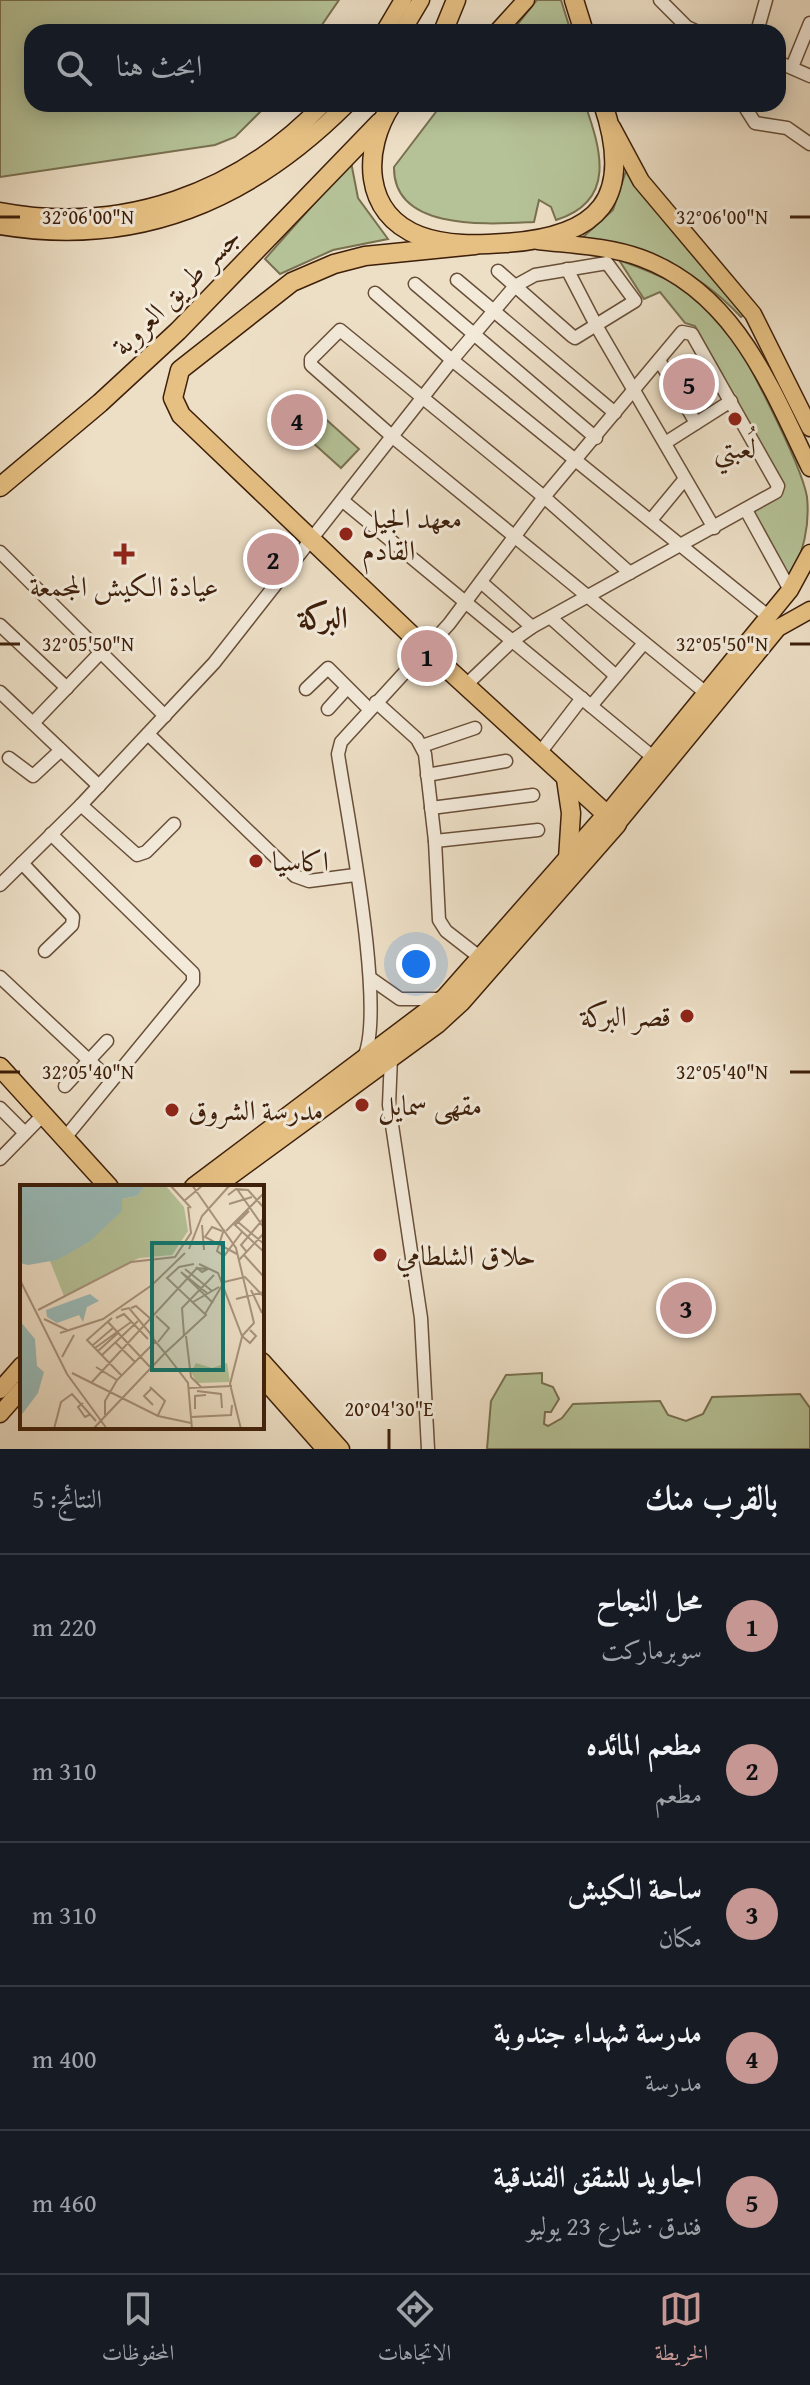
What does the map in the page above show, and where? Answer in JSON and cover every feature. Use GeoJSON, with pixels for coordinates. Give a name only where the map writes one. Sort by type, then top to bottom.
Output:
{"type":"FeatureCollection","features":[{"type":"Feature","properties":{"kind":"highway"},"geometry":{"type":"LineString","coordinates":[[446,24],[456,0]]}},
{"type":"Feature","properties":{"kind":"highway"},"geometry":{"type":"LineString","coordinates":[[574,0],[582,24]]}},
{"type":"Feature","properties":{"kind":"highway"},"geometry":{"type":"LineString","coordinates":[[387,112],[380,122],[371,171],[383,208],[414,233],[475,245]]}},
{"type":"Feature","properties":{"kind":"highway"},"geometry":{"type":"LineString","coordinates":[[606,112],[615,157],[610,188],[601,207],[574,230],[536,241],[365,256],[334,264],[292,282],[180,370],[173,398],[181,415],[427,650],[612,819]]}},
{"type":"Feature","properties":{"kind":"highway","name":"جسر طريق العروبة"},"geometry":{"type":"LineString","coordinates":[[0,487],[100,403],[178,331],[380,122]]}},
{"type":"Feature","properties":{"kind":"highway"},"geometry":{"type":"LineString","coordinates":[[566,779],[571,813],[568,861]]}},
{"type":"Feature","properties":{"kind":"highway"},"geometry":{"type":"LineString","coordinates":[[197,1185],[445,998],[568,861],[612,819]]}},
{"type":"Feature","properties":{"kind":"highway"},"geometry":{"type":"LineString","coordinates":[[217,1185],[437,1024],[484,978],[612,819]]}},
{"type":"Feature","properties":{"kind":"highway"},"geometry":{"type":"LineString","coordinates":[[0,1067],[34,1123],[64,1139],[104,1185]]}},
{"type":"Feature","properties":{"kind":"highway"},"geometry":{"type":"LineString","coordinates":[[0,1077],[34,1123],[104,1185]]}},
{"type":"Feature","properties":{"kind":"main road"},"geometry":{"type":"LineString","coordinates":[[389,24],[403,0]]}},
{"type":"Feature","properties":{"kind":"main road"},"geometry":{"type":"LineString","coordinates":[[407,24],[421,0]]}},
{"type":"Feature","properties":{"kind":"main road"},"geometry":{"type":"LineString","coordinates":[[504,24],[526,0]]}},
{"type":"Feature","properties":{"kind":"main road"},"geometry":{"type":"LineString","coordinates":[[0,211],[57,218],[97,216],[182,199],[213,187],[264,157],[314,112]]}},
{"type":"Feature","properties":{"kind":"main road"},"geometry":{"type":"LineString","coordinates":[[0,226],[48,232],[111,230],[200,207],[229,195],[281,162],[338,112]]}},
{"type":"Feature","properties":{"kind":"main road"},"geometry":{"type":"LineString","coordinates":[[609,122],[641,181],[753,314],[810,428]]}},
{"type":"Feature","properties":{"kind":"main road"},"geometry":{"type":"LineString","coordinates":[[536,241],[639,257],[700,290],[720,309],[750,350],[810,469]]}},
{"type":"Feature","properties":{"kind":"main road"},"geometry":{"type":"LineString","coordinates":[[612,819],[654,758],[790,590],[810,553]]}},
{"type":"Feature","properties":{"kind":"main road"},"geometry":{"type":"LineString","coordinates":[[612,819],[778,628],[790,618],[810,610]]}},
{"type":"Feature","properties":{"kind":"main road"},"geometry":{"type":"LineString","coordinates":[[264,1363],[341,1449]]}},
{"type":"Feature","properties":{"kind":"main road"},"geometry":{"type":"LineString","coordinates":[[0,1390],[20,1367]]}},
{"type":"Feature","properties":{"kind":"main road"},"geometry":{"type":"LineString","coordinates":[[264,1380],[325,1449]]}},
{"type":"Feature","properties":{"kind":"main road"},"geometry":{"type":"LineString","coordinates":[[0,1414],[20,1391]]}},
{"type":"Feature","properties":{"kind":"street"},"geometry":{"type":"LineString","coordinates":[[660,0],[684,24]]}},
{"type":"Feature","properties":{"kind":"street"},"geometry":{"type":"LineString","coordinates":[[758,24],[762,3]]}},
{"type":"Feature","properties":{"kind":"street"},"geometry":{"type":"LineString","coordinates":[[792,67],[810,23]]}},
{"type":"Feature","properties":{"kind":"street"},"geometry":{"type":"LineString","coordinates":[[786,65],[810,76]]}},
{"type":"Feature","properties":{"kind":"street"},"geometry":{"type":"LineString","coordinates":[[748,112],[755,123],[787,128],[810,144]]}},
{"type":"Feature","properties":{"kind":"street"},"geometry":{"type":"LineString","coordinates":[[0,884],[81,805],[214,663],[394,438],[452,360],[515,286],[535,275],[610,263],[634,298],[633,305],[575,338],[515,286],[498,271]]}},
{"type":"Feature","properties":{"kind":"street"},"geometry":{"type":"LineString","coordinates":[[567,269],[597,327],[714,528]]}},
{"type":"Feature","properties":{"kind":"street"},"geometry":{"type":"LineString","coordinates":[[457,280],[615,413]]}},
{"type":"Feature","properties":{"kind":"street"},"geometry":{"type":"LineString","coordinates":[[415,284],[596,438]]}},
{"type":"Feature","properties":{"kind":"street"},"geometry":{"type":"LineString","coordinates":[[375,293],[452,360],[769,617]]}},
{"type":"Feature","properties":{"kind":"street"},"geometry":{"type":"LineString","coordinates":[[630,573],[544,497],[340,330],[311,359],[311,365],[394,438],[706,693]]}},
{"type":"Feature","properties":{"kind":"street"},"geometry":{"type":"LineString","coordinates":[[363,1059],[371,1035],[370,978],[338,754],[341,742],[467,602],[544,497],[682,332],[692,334],[778,486],[776,492],[532,627],[512,641],[466,685]]}},
{"type":"Feature","properties":{"kind":"street"},"geometry":{"type":"LineString","coordinates":[[659,360],[696,423]]}},
{"type":"Feature","properties":{"kind":"street"},"geometry":{"type":"LineString","coordinates":[[665,443],[731,401]]}},
{"type":"Feature","properties":{"kind":"street"},"geometry":{"type":"LineString","coordinates":[[651,520],[684,480]]}},
{"type":"Feature","properties":{"kind":"street"},"geometry":{"type":"LineString","coordinates":[[343,501],[654,758]]}},
{"type":"Feature","properties":{"kind":"street"},"geometry":{"type":"LineString","coordinates":[[746,510],[790,590]]}},
{"type":"Feature","properties":{"kind":"street"},"geometry":{"type":"LineString","coordinates":[[0,552],[165,716]]}},
{"type":"Feature","properties":{"kind":"street"},"geometry":{"type":"LineString","coordinates":[[481,582],[532,627]]}},
{"type":"Feature","properties":{"kind":"street"},"geometry":{"type":"LineString","coordinates":[[551,618],[616,676]]}},
{"type":"Feature","properties":{"kind":"street"},"geometry":{"type":"LineString","coordinates":[[0,625],[67,688]]}},
{"type":"Feature","properties":{"kind":"street"},"geometry":{"type":"LineString","coordinates":[[539,754],[644,643]]}},
{"type":"Feature","properties":{"kind":"street"},"geometry":{"type":"LineString","coordinates":[[33,723],[101,652]]}},
{"type":"Feature","properties":{"kind":"street"},"geometry":{"type":"LineString","coordinates":[[306,689],[328,668],[347,688],[422,746],[435,841],[439,920],[446,931],[482,959]]}},
{"type":"Feature","properties":{"kind":"street"},"geometry":{"type":"LineString","coordinates":[[328,709],[347,688]]}},
{"type":"Feature","properties":{"kind":"street"},"geometry":{"type":"LineString","coordinates":[[0,692],[99,786]]}},
{"type":"Feature","properties":{"kind":"street"},"geometry":{"type":"LineString","coordinates":[[422,746],[475,728]]}},
{"type":"Feature","properties":{"kind":"street"},"geometry":{"type":"LineString","coordinates":[[148,734],[295,876],[309,881],[355,875]]}},
{"type":"Feature","properties":{"kind":"street"},"geometry":{"type":"LineString","coordinates":[[9,758],[33,776],[61,750]]}},
{"type":"Feature","properties":{"kind":"street"},"geometry":{"type":"LineString","coordinates":[[427,775],[506,761]]}},
{"type":"Feature","properties":{"kind":"street"},"geometry":{"type":"LineString","coordinates":[[431,808],[533,795]]}},
{"type":"Feature","properties":{"kind":"street"},"geometry":{"type":"LineString","coordinates":[[81,805],[137,855],[146,852],[174,824]]}},
{"type":"Feature","properties":{"kind":"street"},"geometry":{"type":"LineString","coordinates":[[435,841],[538,830]]}},
{"type":"Feature","properties":{"kind":"street"},"geometry":{"type":"LineString","coordinates":[[51,834],[193,973],[193,982],[64,1139]]}},
{"type":"Feature","properties":{"kind":"street"},"geometry":{"type":"LineString","coordinates":[[22,863],[73,917],[72,925],[45,951]]}},
{"type":"Feature","properties":{"kind":"street"},"geometry":{"type":"LineString","coordinates":[[0,977],[111,1081]]}},
{"type":"Feature","properties":{"kind":"street"},"geometry":{"type":"LineString","coordinates":[[370,978],[400,999],[445,998]]}},
{"type":"Feature","properties":{"kind":"street"},"geometry":{"type":"LineString","coordinates":[[65,1086],[107,1041]]}},
{"type":"Feature","properties":{"kind":"street"},"geometry":{"type":"LineString","coordinates":[[391,1057],[389,1105],[421,1318],[428,1449]]}},
{"type":"Feature","properties":{"kind":"street"},"geometry":{"type":"LineString","coordinates":[[0,1108],[34,1123]]}},
{"type":"Feature","properties":{"kind":"street"},"geometry":{"type":"LineString","coordinates":[[0,1159],[5,1144],[34,1123]]}},
{"type":"Feature","properties":{"kind":"green space"},"geometry":{"type":"Polygon","coordinates":[[[0,0],[339,0],[322,24],[24,24],[24,112],[260,112],[235,137],[215,145],[0,177],[0,0]]]}},
{"type":"Feature","properties":{"kind":"green space"},"geometry":{"type":"Polygon","coordinates":[[[537,0],[561,0],[568,24],[518,24],[537,0]]]}},
{"type":"Feature","properties":{"kind":"green space"},"geometry":{"type":"Polygon","coordinates":[[[436,112],[588,112],[599,156],[596,187],[589,200],[556,220],[551,207],[539,200],[534,222],[470,223],[426,213],[409,203],[398,188],[394,167],[436,112]]]}},
{"type":"Feature","properties":{"kind":"green space"},"geometry":{"type":"Polygon","coordinates":[[[351,162],[358,198],[388,239],[333,250],[280,274],[265,259],[351,162]]]}},
{"type":"Feature","properties":{"kind":"green space"},"geometry":{"type":"Polygon","coordinates":[[[627,168],[745,314],[741,317],[706,286],[669,263],[627,247],[582,238],[613,210],[627,168]]]}},
{"type":"Feature","properties":{"kind":"green space"},"geometry":{"type":"Polygon","coordinates":[[[619,260],[672,282],[707,306],[728,330],[754,375],[794,459],[807,497],[804,539],[790,579],[752,510],[774,497],[784,486],[695,326],[685,323],[660,292],[644,299],[619,260]]]}},
{"type":"Feature","properties":{"kind":"green space"},"geometry":{"type":"Polygon","coordinates":[[[320,414],[359,449],[341,468],[302,433],[320,414]]]}},
{"type":"Feature","properties":{"kind":"green space"},"geometry":{"type":"Polygon","coordinates":[[[542,1373],[542,1383],[553,1387],[559,1399],[551,1412],[545,1412],[544,1424],[548,1426],[562,1418],[573,1404],[660,1401],[668,1415],[686,1421],[703,1414],[712,1397],[800,1394],[810,1408],[810,1449],[487,1449],[491,1401],[506,1375],[542,1373]]]}},
{"type":"Feature","properties":{"kind":"place","name":"اجاويد للشقق الفندقية"},"geometry":{"type":"Point","coordinates":[689,384]}},
{"type":"Feature","properties":{"kind":"place","name":"لُعبتي"},"geometry":{"type":"Point","coordinates":[735,419]}},
{"type":"Feature","properties":{"kind":"place","name":"مدرسة شهداء جندوبة"},"geometry":{"type":"Point","coordinates":[297,420]}},
{"type":"Feature","properties":{"kind":"place","name":"معهد الجيل القادم"},"geometry":{"type":"Point","coordinates":[346,534]}},
{"type":"Feature","properties":{"kind":"place","name":"عيادة الكيش المجمعة"},"geometry":{"type":"Point","coordinates":[124,554]}},
{"type":"Feature","properties":{"kind":"place","name":"مطعم المائده"},"geometry":{"type":"Point","coordinates":[273,559]}},
{"type":"Feature","properties":{"kind":"place","name":"محل النجاح"},"geometry":{"type":"Point","coordinates":[427,656]}},
{"type":"Feature","properties":{"kind":"place","name":"اكاسيا"},"geometry":{"type":"Point","coordinates":[256,861]}},
{"type":"Feature","properties":{"kind":"place","name":"قصر البركة"},"geometry":{"type":"Point","coordinates":[687,1016]}},
{"type":"Feature","properties":{"kind":"place","name":"مقهى سمايل"},"geometry":{"type":"Point","coordinates":[362,1105]}},
{"type":"Feature","properties":{"kind":"place","name":"مدرسة الشروق"},"geometry":{"type":"Point","coordinates":[172,1110]}},
{"type":"Feature","properties":{"kind":"place","name":"حلاق الشلطامي"},"geometry":{"type":"Point","coordinates":[380,1255]}},
{"type":"Feature","properties":{"kind":"place","name":"ساحة الكيش"},"geometry":{"type":"Point","coordinates":[686,1308]}},
{"type":"Feature","properties":{"kind":"district","name":"البركة"},"geometry":{"type":"Point","coordinates":[323,618]}}]}
